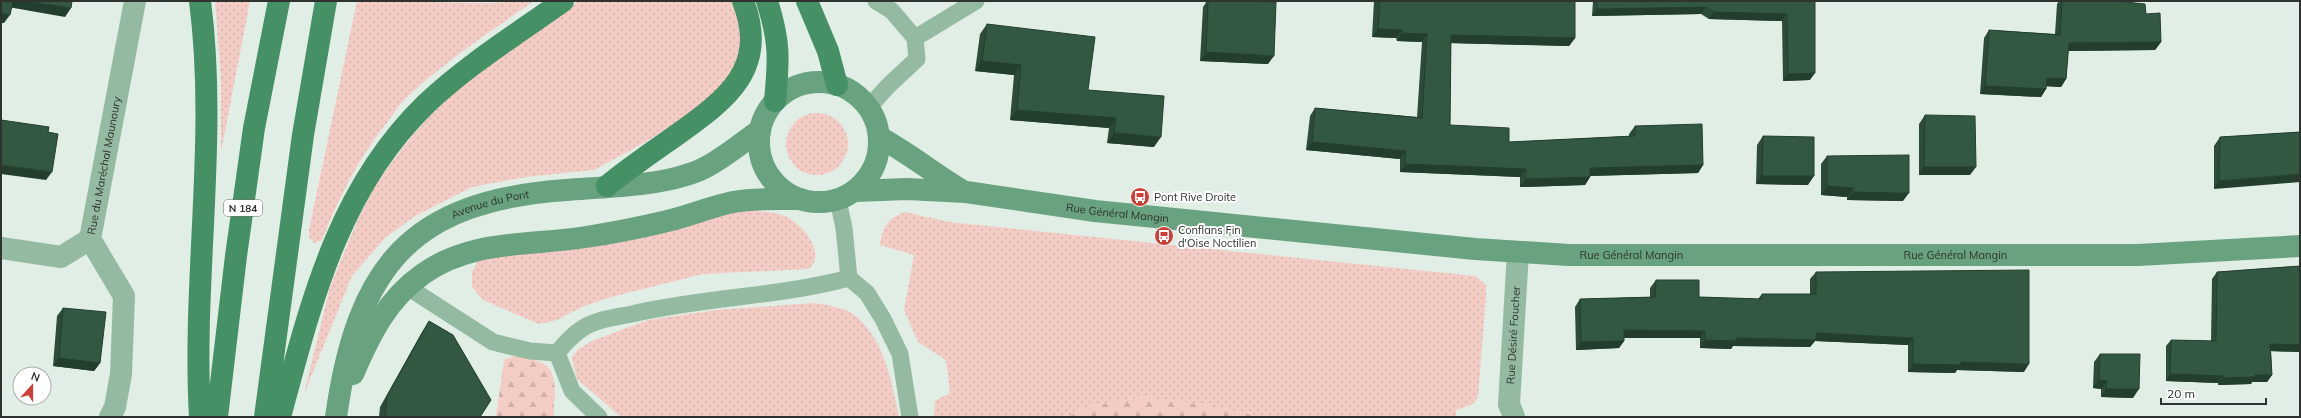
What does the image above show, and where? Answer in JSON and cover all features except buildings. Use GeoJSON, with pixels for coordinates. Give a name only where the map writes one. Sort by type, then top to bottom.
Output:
{"type":"FeatureCollection","features":[{"type":"Feature","properties":{"kind":"main road"},"geometry":{"type":"LineString","coordinates":[[200,1],[206,70],[198,327],[200,417]]}},
{"type":"Feature","properties":{"kind":"main road","name":"N 184"},"geometry":{"type":"LineString","coordinates":[[217,417],[236,256],[254,128],[279,1]]}},
{"type":"Feature","properties":{"kind":"main road"},"geometry":{"type":"LineString","coordinates":[[266,417],[302,134],[326,1]]}},
{"type":"Feature","properties":{"kind":"main road"},"geometry":{"type":"LineString","coordinates":[[280,417],[310,308],[347,214],[372,168],[403,129],[427,104],[462,74],[563,1]]}},
{"type":"Feature","properties":{"kind":"main road"},"geometry":{"type":"LineString","coordinates":[[607,186],[712,110],[738,82],[747,63],[750,47],[749,22],[743,1]]}},
{"type":"Feature","properties":{"kind":"main road"},"geometry":{"type":"LineString","coordinates":[[767,1],[775,28],[778,47],[775,101]]}},
{"type":"Feature","properties":{"kind":"main road"},"geometry":{"type":"LineString","coordinates":[[807,1],[828,51],[837,85]]}},
{"type":"Feature","properties":{"kind":"main road"},"geometry":{"type":"LineString","coordinates":[[339,417],[350,383],[373,330],[386,308],[406,286],[446,259],[488,247],[585,237],[663,222],[733,202],[800,199],[818,202],[846,195],[871,173],[879,150],[879,137],[876,123],[868,108],[851,91],[837,85],[820,82],[804,84],[788,91],[775,101],[766,115],[760,130],[759,144],[761,159],[767,172],[786,193],[800,199]]}},
{"type":"Feature","properties":{"kind":"main road","name":"Avenue du Pont"},"geometry":{"type":"LineString","coordinates":[[336,417],[349,344],[368,297],[383,271],[413,238],[436,222],[456,212],[481,204],[558,190],[674,179],[700,170],[760,130]]}},
{"type":"Feature","properties":{"kind":"main road","name":"Rue Général Mangin"},"geometry":{"type":"LineString","coordinates":[[879,137],[902,149],[936,174],[966,192]]}},
{"type":"Feature","properties":{"kind":"main road","name":"Rue Général Mangin"},"geometry":{"type":"LineString","coordinates":[[846,195],[907,189],[966,192],[1095,211],[1518,252],[1569,255],[2138,255],[2300,246]]}},
{"type":"Feature","properties":{"kind":"street","name":"Rue du Maréchal Maunoury"},"geometry":{"type":"LineString","coordinates":[[110,417],[115,407],[121,374],[124,296],[90,239],[135,1]]}},
{"type":"Feature","properties":{"kind":"street"},"geometry":{"type":"LineString","coordinates":[[1,248],[61,257],[90,239]]}},
{"type":"Feature","properties":{"kind":"street","name":"Rue Désiré Foucher"},"geometry":{"type":"LineString","coordinates":[[1514,417],[1510,404],[1518,252]]}},
{"type":"Feature","properties":{"kind":"lane"},"geometry":{"type":"LineString","coordinates":[[868,108],[889,85],[917,59],[915,38],[892,11],[876,1]]}},
{"type":"Feature","properties":{"kind":"lane"},"geometry":{"type":"LineString","coordinates":[[915,38],[976,1]]}},
{"type":"Feature","properties":{"kind":"lane"},"geometry":{"type":"LineString","coordinates":[[846,195],[844,228],[850,278],[866,293],[883,319],[900,354],[910,417]]}},
{"type":"Feature","properties":{"kind":"lane"},"geometry":{"type":"LineString","coordinates":[[557,354],[570,337],[584,327],[601,321],[673,304],[756,295],[850,278]]}},
{"type":"Feature","properties":{"kind":"lane"},"geometry":{"type":"LineString","coordinates":[[406,286],[493,342],[557,354]]}},
{"type":"Feature","properties":{"kind":"lane"},"geometry":{"type":"LineString","coordinates":[[557,354],[572,391],[598,417]]}},
{"type":"Feature","properties":{"kind":"green space"},"geometry":{"type":"Polygon","coordinates":[[[215,1],[250,1],[221,152],[221,78],[215,1]]]}},
{"type":"Feature","properties":{"kind":"green space"},"geometry":{"type":"Polygon","coordinates":[[[357,1],[487,3],[534,1],[435,72],[403,101],[368,149],[350,178],[335,208],[322,240],[314,243],[309,237],[309,230],[357,1]]]}},
{"type":"Feature","properties":{"kind":"green space"},"geometry":{"type":"Polygon","coordinates":[[[579,1],[732,1],[739,13],[743,40],[733,76],[699,108],[642,144],[594,170],[526,177],[472,187],[415,216],[385,238],[352,276],[304,394],[330,287],[358,219],[375,186],[403,147],[425,121],[460,87],[579,1]]]}},
{"type":"Feature","properties":{"kind":"green space"},"geometry":{"type":"Polygon","coordinates":[[[811,113],[823,113],[839,122],[846,132],[848,144],[846,156],[839,166],[823,175],[811,175],[800,170],[791,161],[786,150],[786,138],[791,127],[800,118],[811,113]]]}},
{"type":"Feature","properties":{"kind":"green space"},"geometry":{"type":"Polygon","coordinates":[[[750,210],[769,212],[787,217],[806,233],[811,241],[815,256],[813,263],[808,269],[703,274],[611,297],[582,307],[557,320],[539,324],[483,300],[472,287],[472,272],[478,260],[750,210]]]}},
{"type":"Feature","properties":{"kind":"green space"},"geometry":{"type":"Polygon","coordinates":[[[905,212],[949,222],[1475,276],[1486,285],[1478,397],[1473,404],[1456,410],[1456,417],[1259,417],[1214,406],[1144,397],[1091,406],[1067,417],[934,417],[935,401],[950,393],[946,360],[918,342],[904,310],[914,255],[880,245],[884,228],[887,224],[894,217],[905,212]]]}},
{"type":"Feature","properties":{"kind":"green space"},"geometry":{"type":"Polygon","coordinates":[[[814,303],[849,312],[864,324],[879,347],[885,361],[890,375],[899,417],[621,417],[577,379],[572,358],[577,350],[592,341],[648,320],[716,310],[814,303]]]}},
{"type":"Feature","properties":{"kind":"green space"},"geometry":{"type":"Polygon","coordinates":[[[514,356],[540,362],[550,369],[554,384],[555,417],[496,417],[504,360],[514,356]]]}},
{"type":"Feature","properties":{"kind":"green space"},"geometry":{"type":"Polygon","coordinates":[[[1144,397],[1214,406],[1259,417],[1067,417],[1091,406],[1144,397]]]}},
{"type":"Feature","properties":{"kind":"place","name":"Pont Rive Droite"},"geometry":{"type":"Point","coordinates":[1140,197]}},
{"type":"Feature","properties":{"kind":"place","name":"Conflans Fin d'Oise Noctilien"},"geometry":{"type":"Point","coordinates":[1164,236]}}]}
